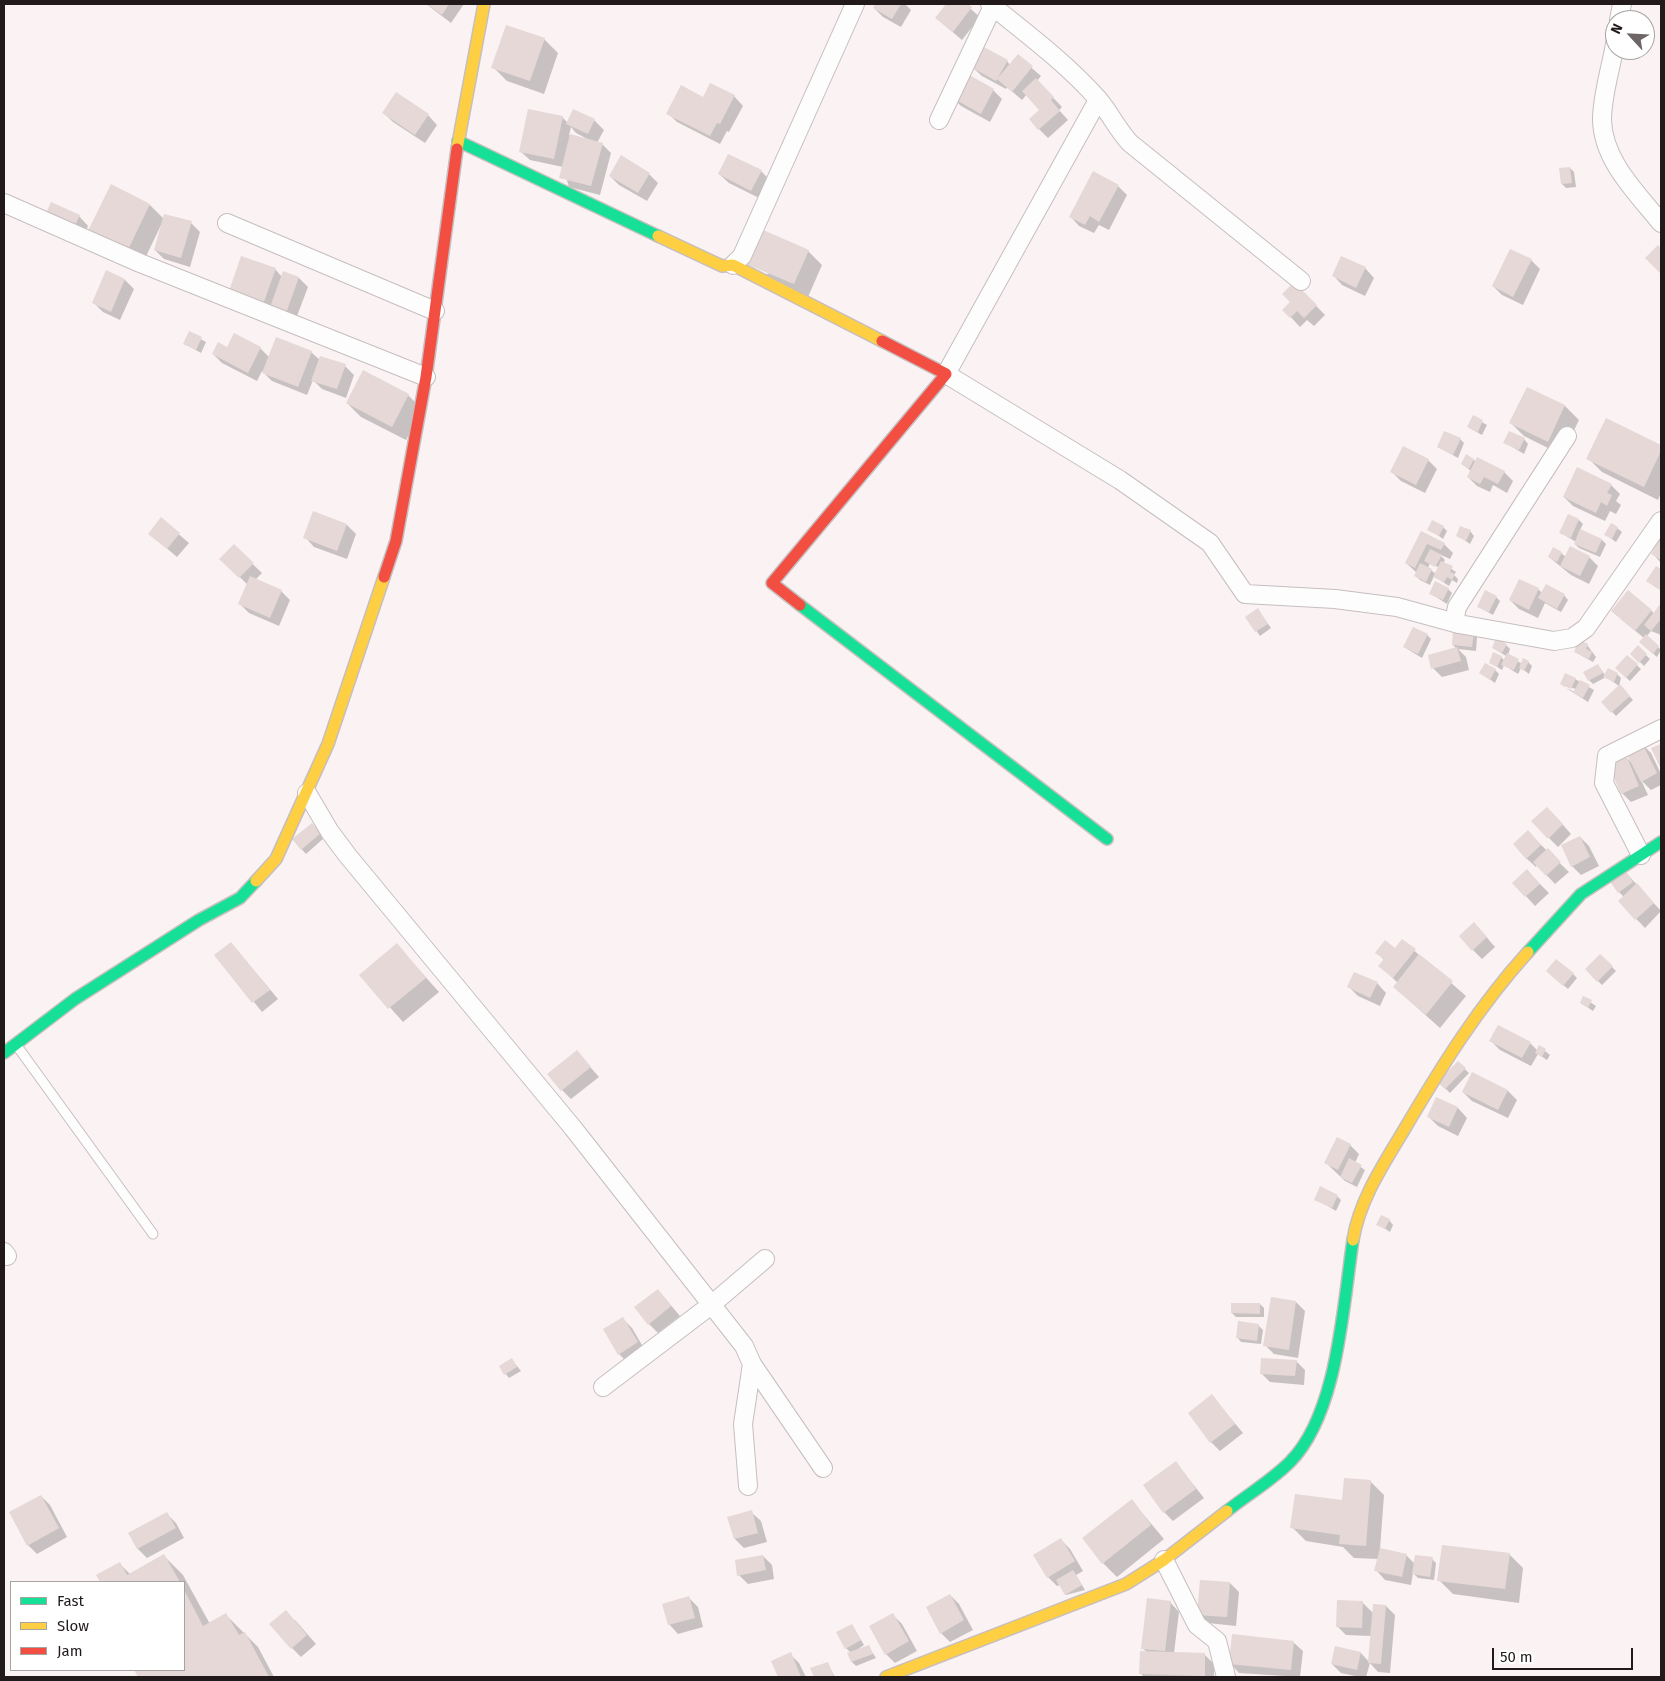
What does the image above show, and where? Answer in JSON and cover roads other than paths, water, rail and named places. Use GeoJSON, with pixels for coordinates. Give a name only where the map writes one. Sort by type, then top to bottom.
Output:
{"type":"FeatureCollection","features":[{"type":"Feature","properties":{"kind":"street"},"geometry":{"type":"LineString","coordinates":[[4,1053],[75,999],[199,920],[240,898],[276,859],[307,793],[334,726],[396,541],[426,377],[458,141],[484,4]]}},
{"type":"Feature","properties":{"kind":"street"},"geometry":{"type":"LineString","coordinates":[[732,265],[742,256],[855,4]]}},
{"type":"Feature","properties":{"kind":"street"},"geometry":{"type":"LineString","coordinates":[[939,120],[992,5],[1028,33],[1098,100],[1117,130],[1130,143],[1301,281]]}},
{"type":"Feature","properties":{"kind":"street"},"geometry":{"type":"LineString","coordinates":[[1612,60],[1603,110],[1603,133],[1623,176],[1661,222]]}},
{"type":"Feature","properties":{"kind":"street"},"geometry":{"type":"LineString","coordinates":[[1098,100],[946,374],[772,583],[1107,839]]}},
{"type":"Feature","properties":{"kind":"street"},"geometry":{"type":"LineString","coordinates":[[458,141],[722,266],[732,265],[946,374],[1120,480],[1210,543],[1245,594],[1335,599],[1397,607],[1459,624],[1554,641],[1572,638],[1586,628],[1661,521]]}},
{"type":"Feature","properties":{"kind":"street"},"geometry":{"type":"LineString","coordinates":[[4,203],[148,266],[426,377]]}},
{"type":"Feature","properties":{"kind":"street"},"geometry":{"type":"LineString","coordinates":[[227,223],[435,311]]}},
{"type":"Feature","properties":{"kind":"street"},"geometry":{"type":"LineString","coordinates":[[1459,624],[1455,617],[1458,607],[1568,436]]}},
{"type":"Feature","properties":{"kind":"street"},"geometry":{"type":"LineString","coordinates":[[1641,855],[1604,783],[1607,756],[1661,729]]}},
{"type":"Feature","properties":{"kind":"street"},"geometry":{"type":"LineString","coordinates":[[307,793],[330,832],[348,856],[573,1128],[744,1346],[752,1364],[823,1468]]}},
{"type":"Feature","properties":{"kind":"street"},"geometry":{"type":"LineString","coordinates":[[886,1677],[1031,1619],[1084,1602],[1126,1584],[1164,1560],[1290,1462],[1314,1428],[1334,1366],[1355,1225],[1381,1168],[1445,1060],[1499,984],[1581,894],[1661,842]]}},
{"type":"Feature","properties":{"kind":"street"},"geometry":{"type":"LineString","coordinates":[[603,1387],[711,1305],[764,1259]]}},
{"type":"Feature","properties":{"kind":"street"},"geometry":{"type":"LineString","coordinates":[[748,1486],[743,1424],[752,1364]]}},
{"type":"Feature","properties":{"kind":"street"},"geometry":{"type":"LineString","coordinates":[[1164,1560],[1197,1625],[1216,1641],[1220,1648],[1226,1677]]}},
{"type":"Feature","properties":{"kind":"lane"},"geometry":{"type":"LineString","coordinates":[[15,1044],[153,1234]]}}]}
